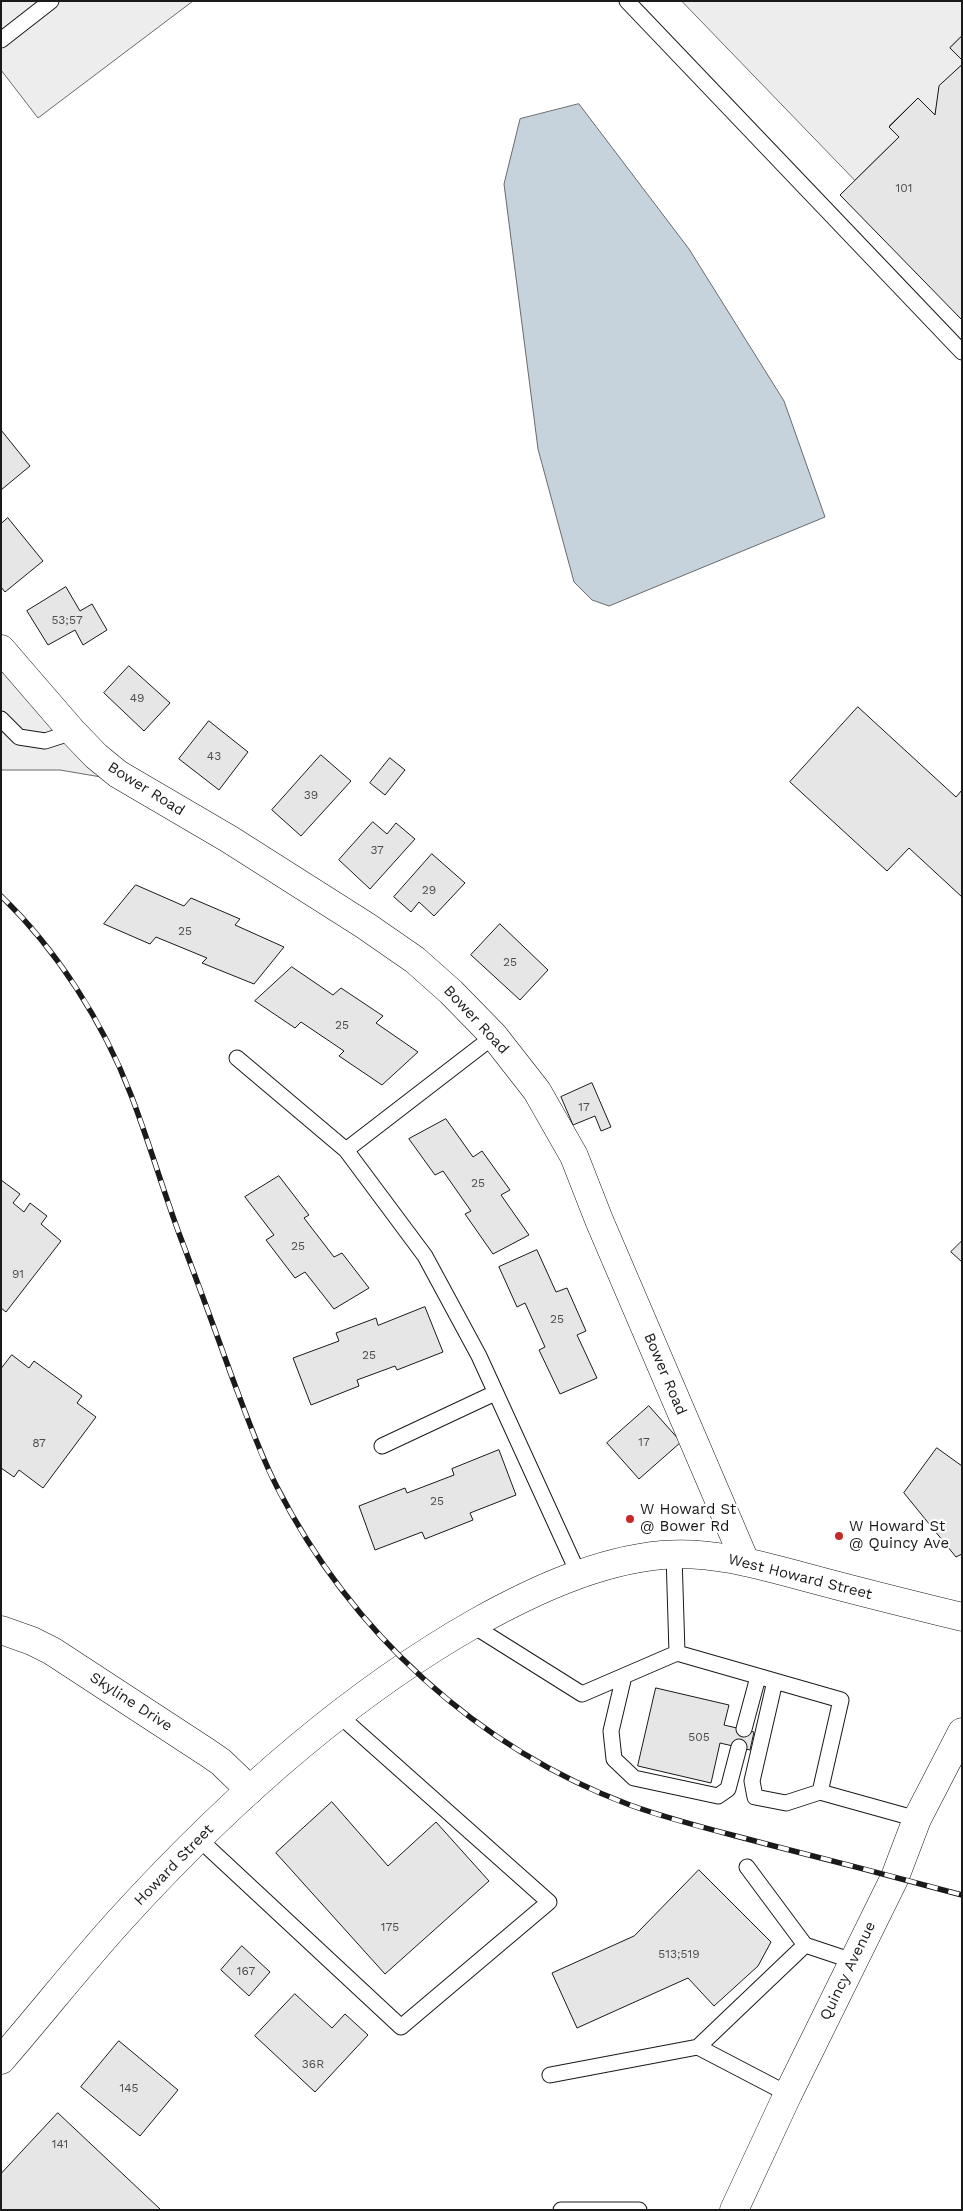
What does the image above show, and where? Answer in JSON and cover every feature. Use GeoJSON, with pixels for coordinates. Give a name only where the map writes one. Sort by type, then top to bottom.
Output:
{"type":"FeatureCollection","features":[{"type":"Feature","properties":{"kind":"street","name":"Bower Road"},"geometry":{"type":"LineString","coordinates":[[1,649],[73,732],[96,756],[118,774],[229,839],[366,926],[415,960],[451,992],[494,1036],[537,1091],[574,1156],[599,1220],[745,1561]]}},
{"type":"Feature","properties":{"kind":"street","name":"West Howard Street"},"geometry":{"type":"LineString","coordinates":[[370,1693],[408,1665],[472,1625],[521,1600],[579,1575],[639,1559],[689,1554],[745,1561],[962,1617]]}},
{"type":"Feature","properties":{"kind":"street","name":"Skyline Drive"},"geometry":{"type":"LineString","coordinates":[[1,1630],[32,1641],[52,1651],[221,1762],[250,1790]]}},
{"type":"Feature","properties":{"kind":"street","name":"Howard Street"},"geometry":{"type":"LineString","coordinates":[[1,2060],[122,1918],[199,1839],[250,1790],[370,1693]]}},
{"type":"Feature","properties":{"kind":"street","name":"Quincy Avenue"},"geometry":{"type":"LineString","coordinates":[[734,2210],[788,2094],[895,1877],[918,1819],[962,1732]]}},
{"type":"Feature","properties":{"kind":"lane"},"geometry":{"type":"LineString","coordinates":[[1,40],[51,1]]}},
{"type":"Feature","properties":{"kind":"lane"},"geometry":{"type":"LineString","coordinates":[[627,1],[962,352]]}},
{"type":"Feature","properties":{"kind":"lane"},"geometry":{"type":"LineString","coordinates":[[1,719],[19,737],[45,741],[73,732]]}},
{"type":"Feature","properties":{"kind":"lane"},"geometry":{"type":"LineString","coordinates":[[346,1150],[494,1036]]}},
{"type":"Feature","properties":{"kind":"lane"},"geometry":{"type":"LineString","coordinates":[[236,1058],[346,1150],[425,1256],[479,1356],[579,1575]]}},
{"type":"Feature","properties":{"kind":"lane"},"geometry":{"type":"LineString","coordinates":[[382,1446],[495,1393]]}},
{"type":"Feature","properties":{"kind":"lane"},"geometry":{"type":"LineString","coordinates":[[674,1555],[677,1653]]}},
{"type":"Feature","properties":{"kind":"lane"},"geometry":{"type":"LineString","coordinates":[[472,1625],[582,1694],[677,1653],[841,1700],[820,1792]]}},
{"type":"Feature","properties":{"kind":"lane"},"geometry":{"type":"LineString","coordinates":[[624,1676],[611,1731],[614,1758],[634,1778],[718,1796],[728,1789],[739,1747]]}},
{"type":"Feature","properties":{"kind":"lane"},"geometry":{"type":"LineString","coordinates":[[744,1730],[758,1677]]}},
{"type":"Feature","properties":{"kind":"lane"},"geometry":{"type":"LineString","coordinates":[[775,1681],[752,1781],[755,1797],[786,1803],[820,1792],[918,1819]]}},
{"type":"Feature","properties":{"kind":"lane"},"geometry":{"type":"LineString","coordinates":[[199,1839],[401,2027],[549,1902],[340,1716]]}},
{"type":"Feature","properties":{"kind":"lane"},"geometry":{"type":"LineString","coordinates":[[731,1776],[752,1781]]}},
{"type":"Feature","properties":{"kind":"lane"},"geometry":{"type":"LineString","coordinates":[[747,1867],[805,1946],[853,1961]]}},
{"type":"Feature","properties":{"kind":"lane"},"geometry":{"type":"LineString","coordinates":[[550,2075],[698,2047],[805,1946]]}},
{"type":"Feature","properties":{"kind":"lane"},"geometry":{"type":"LineString","coordinates":[[698,2047],[788,2094]]}},
{"type":"Feature","properties":{"kind":"lane"},"geometry":{"type":"LineString","coordinates":[[560,2210],[639,2210]]}},
{"type":"Feature","properties":{"kind":"shaded area"},"geometry":{"type":"Polygon","coordinates":[[[1,1],[193,1],[38,118],[1,70],[1,1]]]}},
{"type":"Feature","properties":{"kind":"shaded area"},"geometry":{"type":"Polygon","coordinates":[[[682,1],[962,1],[962,36],[950,48],[962,60],[962,65],[940,86],[935,115],[918,98],[889,126],[899,137],[855,180],[682,1]]]}},
{"type":"Feature","properties":{"kind":"shaded area"},"geometry":{"type":"Polygon","coordinates":[[[579,104],[689,249],[784,401],[825,517],[609,606],[592,600],[574,582],[538,449],[504,184],[520,119],[579,104]]]}},
{"type":"Feature","properties":{"kind":"shaded area"},"geometry":{"type":"Polygon","coordinates":[[[1,662],[101,777],[60,770],[1,770],[1,662]]]}},
{"type":"Feature","properties":{"kind":"building"},"geometry":{"type":"Polygon","coordinates":[[[962,36],[962,60],[950,48],[962,36]]]}},
{"type":"Feature","properties":{"kind":"building"},"geometry":{"type":"Polygon","coordinates":[[[962,65],[962,320],[840,195],[899,137],[889,127],[918,98],[935,115],[939,86],[962,65]]]}},
{"type":"Feature","properties":{"kind":"building"},"geometry":{"type":"Polygon","coordinates":[[[1,430],[30,466],[1,490],[1,430]]]}},
{"type":"Feature","properties":{"kind":"building"},"geometry":{"type":"Polygon","coordinates":[[[8,518],[43,561],[5,592],[1,587],[1,524],[8,518]]]}},
{"type":"Feature","properties":{"kind":"building"},"geometry":{"type":"Polygon","coordinates":[[[66,587],[80,611],[92,604],[107,630],[83,645],[75,630],[48,645],[27,611],[66,587]]]}},
{"type":"Feature","properties":{"kind":"building"},"geometry":{"type":"Polygon","coordinates":[[[129,666],[170,703],[144,731],[104,693],[129,666]]]}},
{"type":"Feature","properties":{"kind":"building"},"geometry":{"type":"Polygon","coordinates":[[[858,707],[956,797],[962,790],[962,897],[909,848],[887,871],[790,782],[858,707]]]}},
{"type":"Feature","properties":{"kind":"building"},"geometry":{"type":"Polygon","coordinates":[[[209,721],[248,752],[219,790],[179,759],[209,721]]]}},
{"type":"Feature","properties":{"kind":"building"},"geometry":{"type":"Polygon","coordinates":[[[321,755],[351,781],[301,836],[272,810],[321,755]]]}},
{"type":"Feature","properties":{"kind":"building"},"geometry":{"type":"Polygon","coordinates":[[[390,758],[405,770],[385,795],[370,783],[390,758]]]}},
{"type":"Feature","properties":{"kind":"building"},"geometry":{"type":"Polygon","coordinates":[[[373,822],[387,834],[396,823],[415,839],[370,889],[339,860],[373,822]]]}},
{"type":"Feature","properties":{"kind":"building"},"geometry":{"type":"Polygon","coordinates":[[[432,854],[465,883],[434,916],[419,902],[411,912],[394,897],[432,854]]]}},
{"type":"Feature","properties":{"kind":"building"},"geometry":{"type":"Polygon","coordinates":[[[136,885],[184,906],[191,898],[240,919],[235,925],[284,947],[254,984],[202,963],[207,958],[156,937],[150,944],[104,924],[136,885]]]}},
{"type":"Feature","properties":{"kind":"building"},"geometry":{"type":"Polygon","coordinates":[[[500,924],[548,970],[520,1000],[471,955],[500,924]]]}},
{"type":"Feature","properties":{"kind":"building"},"geometry":{"type":"Polygon","coordinates":[[[292,967],[333,995],[341,988],[383,1016],[376,1023],[418,1052],[382,1085],[339,1056],[344,1051],[301,1022],[295,1028],[255,1001],[292,967]]]}},
{"type":"Feature","properties":{"kind":"building"},"geometry":{"type":"Polygon","coordinates":[[[592,1083],[611,1127],[601,1131],[595,1116],[573,1125],[561,1097],[592,1083]]]}},
{"type":"Feature","properties":{"kind":"building"},"geometry":{"type":"Polygon","coordinates":[[[446,1119],[473,1157],[482,1151],[510,1190],[501,1195],[529,1235],[493,1254],[465,1214],[471,1211],[443,1171],[435,1175],[409,1139],[446,1119]]]}},
{"type":"Feature","properties":{"kind":"building"},"geometry":{"type":"Polygon","coordinates":[[[279,1176],[309,1215],[304,1218],[334,1257],[342,1253],[369,1288],[334,1309],[305,1272],[295,1278],[266,1240],[274,1235],[245,1197],[279,1176]]]}},
{"type":"Feature","properties":{"kind":"building"},"geometry":{"type":"Polygon","coordinates":[[[1,1180],[20,1194],[13,1203],[24,1212],[30,1203],[47,1216],[41,1224],[61,1241],[6,1312],[1,1308],[1,1180]]]}},
{"type":"Feature","properties":{"kind":"building"},"geometry":{"type":"Polygon","coordinates":[[[962,1241],[962,1262],[951,1252],[962,1241]]]}},
{"type":"Feature","properties":{"kind":"building"},"geometry":{"type":"Polygon","coordinates":[[[537,1250],[556,1292],[567,1288],[586,1331],[577,1335],[597,1378],[560,1394],[539,1350],[545,1347],[525,1303],[517,1307],[499,1267],[537,1250]]]}},
{"type":"Feature","properties":{"kind":"building"},"geometry":{"type":"Polygon","coordinates":[[[425,1307],[443,1352],[397,1370],[395,1366],[357,1380],[359,1386],[311,1405],[293,1358],[339,1341],[336,1333],[376,1318],[378,1325],[425,1307]]]}},
{"type":"Feature","properties":{"kind":"building"},"geometry":{"type":"Polygon","coordinates":[[[12,1355],[29,1368],[34,1361],[82,1396],[77,1403],[96,1417],[43,1488],[19,1470],[14,1477],[1,1468],[1,1369],[12,1355]]]}},
{"type":"Feature","properties":{"kind":"building"},"geometry":{"type":"Polygon","coordinates":[[[649,1406],[681,1442],[639,1479],[607,1443],[649,1406]]]}},
{"type":"Feature","properties":{"kind":"building"},"geometry":{"type":"Polygon","coordinates":[[[937,1448],[962,1466],[962,1554],[956,1557],[904,1493],[937,1448]]]}},
{"type":"Feature","properties":{"kind":"building"},"geometry":{"type":"Polygon","coordinates":[[[499,1450],[516,1495],[470,1513],[473,1520],[425,1539],[422,1532],[375,1550],[359,1506],[405,1488],[407,1493],[454,1475],[452,1469],[499,1450]]]}},
{"type":"Feature","properties":{"kind":"building"},"geometry":{"type":"Polygon","coordinates":[[[656,1688],[729,1705],[724,1725],[754,1732],[750,1750],[720,1743],[711,1783],[638,1766],[656,1688]]]}},
{"type":"Feature","properties":{"kind":"building"},"geometry":{"type":"Polygon","coordinates":[[[332,1802],[388,1866],[436,1822],[489,1881],[385,1974],[276,1853],[332,1802]]]}},
{"type":"Feature","properties":{"kind":"building"},"geometry":{"type":"Polygon","coordinates":[[[699,1870],[771,1942],[758,1966],[714,2006],[688,1978],[577,2028],[552,1973],[634,1936],[699,1870]]]}},
{"type":"Feature","properties":{"kind":"building"},"geometry":{"type":"Polygon","coordinates":[[[242,1946],[270,1972],[249,1996],[221,1970],[242,1946]]]}},
{"type":"Feature","properties":{"kind":"building"},"geometry":{"type":"Polygon","coordinates":[[[295,1994],[332,2028],[345,2014],[368,2035],[315,2092],[255,2036],[295,1994]]]}},
{"type":"Feature","properties":{"kind":"building"},"geometry":{"type":"Polygon","coordinates":[[[119,2041],[178,2090],[140,2136],[81,2087],[119,2041]]]}},
{"type":"Feature","properties":{"kind":"building"},"geometry":{"type":"Polygon","coordinates":[[[58,2113],[160,2209],[1,2210],[1,2174],[58,2113]]]}},
{"type":"Feature","properties":{"kind":"railway"},"geometry":{"type":"LineString","coordinates":[[1,896],[22,917],[59,963],[77,988],[107,1041],[131,1095],[180,1236],[270,1474],[307,1540],[342,1590],[381,1636],[424,1679],[471,1718],[521,1752],[574,1781],[630,1805],[666,1817],[962,1895]]}},
{"type":"Feature","properties":{"kind":"place","name":"W Howard St @ Bower Rd"},"geometry":{"type":"Point","coordinates":[630,1519]}},
{"type":"Feature","properties":{"kind":"place","name":"W Howard St @ Quincy Ave"},"geometry":{"type":"Point","coordinates":[839,1536]}}]}
